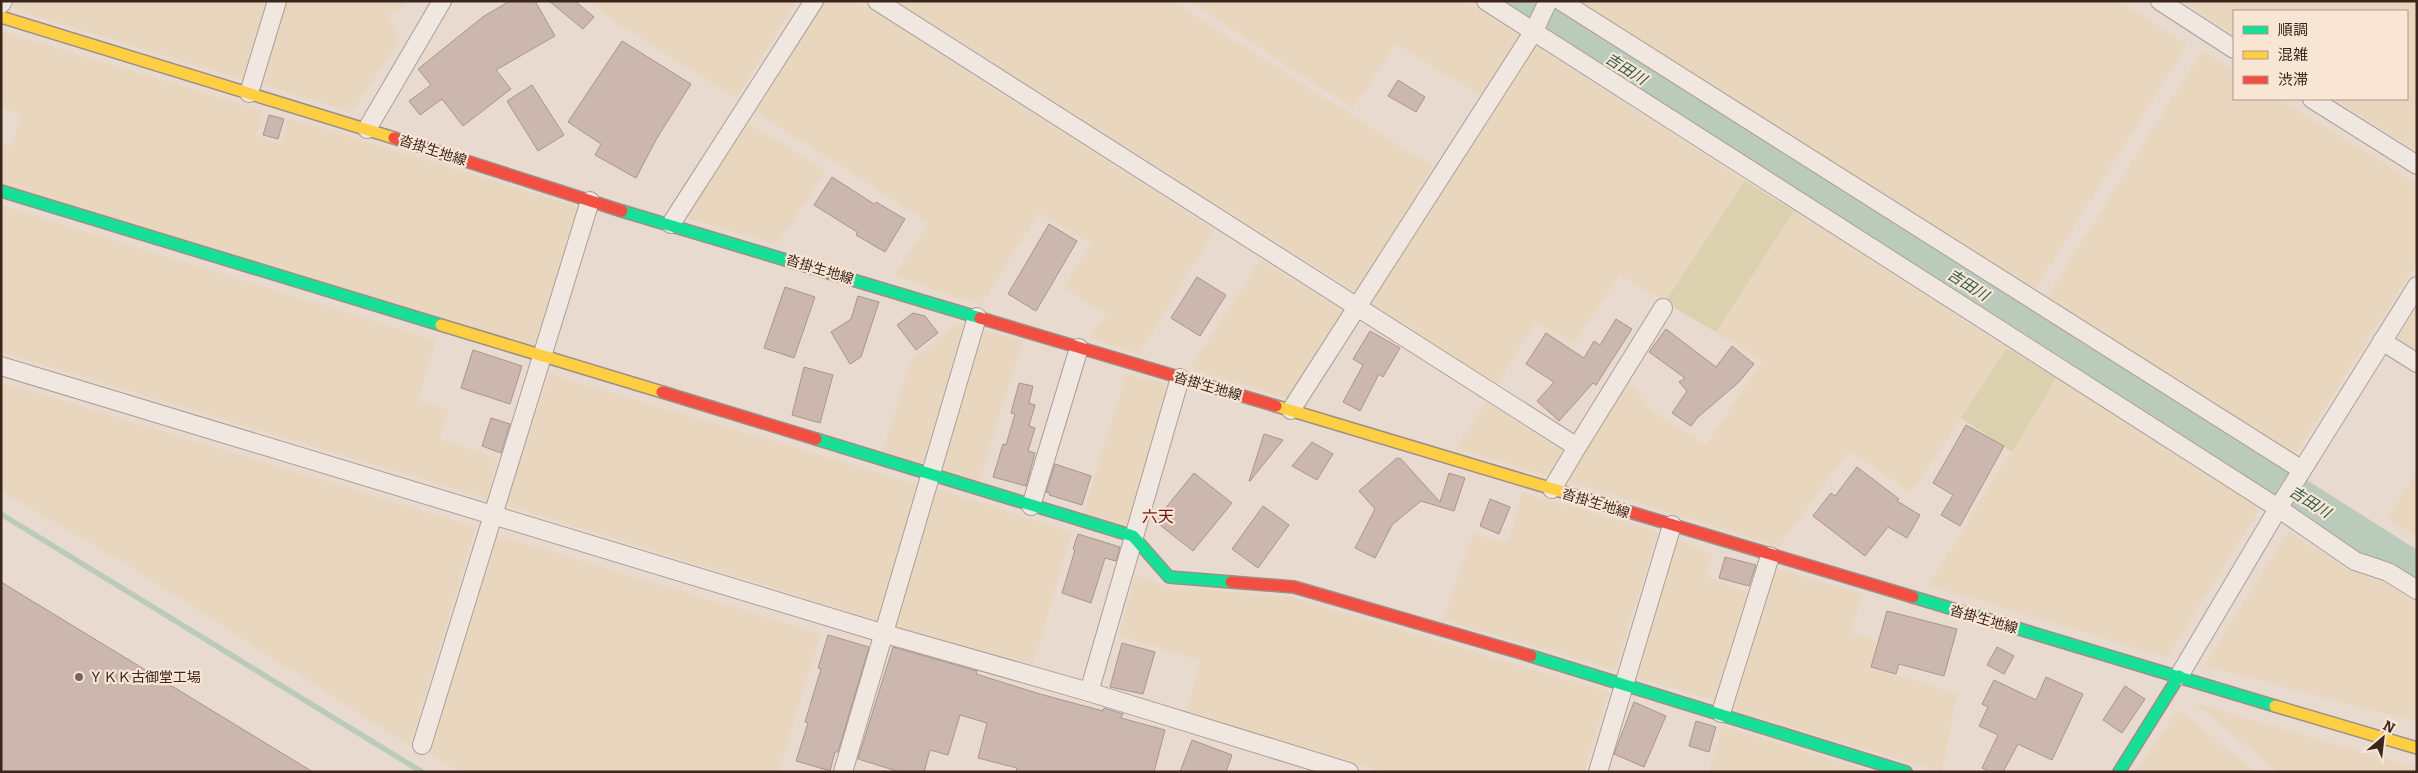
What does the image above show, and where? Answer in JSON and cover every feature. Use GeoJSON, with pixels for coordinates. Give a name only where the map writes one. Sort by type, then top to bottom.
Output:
{"type":"FeatureCollection","features":[{"type":"Feature","properties":{"kind":"main road","name":"沓掛生地線"},"geometry":{"type":"LineString","coordinates":[[1,18],[367,129],[590,201],[1290,410],[1770,556],[2417,748]]}},
{"type":"Feature","properties":{"kind":"main road"},"geometry":{"type":"LineString","coordinates":[[1,192],[1133,536],[1169,577],[1294,587],[1624,683],[1906,772]]}},
{"type":"Feature","properties":{"kind":"main road"},"geometry":{"type":"LineString","coordinates":[[2119,772],[2179,676]]}},
{"type":"Feature","properties":{"kind":"street"},"geometry":{"type":"LineString","coordinates":[[249,93],[277,1]]}},
{"type":"Feature","properties":{"kind":"street"},"geometry":{"type":"LineString","coordinates":[[367,129],[442,1]]}},
{"type":"Feature","properties":{"kind":"street"},"geometry":{"type":"LineString","coordinates":[[671,224],[814,1]]}},
{"type":"Feature","properties":{"kind":"street"},"geometry":{"type":"LineString","coordinates":[[877,1],[1577,447]]}},
{"type":"Feature","properties":{"kind":"street"},"geometry":{"type":"LineString","coordinates":[[1486,1],[2278,507],[2355,561],[2388,572],[2417,590]]}},
{"type":"Feature","properties":{"kind":"street"},"geometry":{"type":"LineString","coordinates":[[1290,410],[1534,31],[1548,1]]}},
{"type":"Feature","properties":{"kind":"street"},"geometry":{"type":"LineString","coordinates":[[1561,1],[2301,470]]}},
{"type":"Feature","properties":{"kind":"street"},"geometry":{"type":"LineString","coordinates":[[2165,3],[2233,48]]}},
{"type":"Feature","properties":{"kind":"street"},"geometry":{"type":"LineString","coordinates":[[2314,100],[2417,165]]}},
{"type":"Feature","properties":{"kind":"street"},"geometry":{"type":"LineString","coordinates":[[422,746],[590,201]]}},
{"type":"Feature","properties":{"kind":"street"},"geometry":{"type":"LineString","coordinates":[[2179,676],[2278,507],[2417,286]]}},
{"type":"Feature","properties":{"kind":"street"},"geometry":{"type":"LineString","coordinates":[[1552,489],[1663,308]]}},
{"type":"Feature","properties":{"kind":"street"},"geometry":{"type":"LineString","coordinates":[[842,772],[977,317]]}},
{"type":"Feature","properties":{"kind":"street"},"geometry":{"type":"LineString","coordinates":[[2382,341],[2417,363]]}},
{"type":"Feature","properties":{"kind":"street"},"geometry":{"type":"LineString","coordinates":[[1032,506],[1079,348]]}},
{"type":"Feature","properties":{"kind":"street"},"geometry":{"type":"LineString","coordinates":[[1,366],[882,633],[1089,692],[1349,772]]}},
{"type":"Feature","properties":{"kind":"street"},"geometry":{"type":"LineString","coordinates":[[1089,692],[1180,378]]}},
{"type":"Feature","properties":{"kind":"street"},"geometry":{"type":"LineString","coordinates":[[1598,772],[1672,525]]}},
{"type":"Feature","properties":{"kind":"street"},"geometry":{"type":"LineString","coordinates":[[1721,713],[1770,556]]}},
{"type":"Feature","properties":{"kind":"shaded area"},"geometry":{"type":"Polygon","coordinates":[[[16,1],[267,1],[243,80],[18,11],[13,6],[16,1]]]}},
{"type":"Feature","properties":{"kind":"shaded area"},"geometry":{"type":"Polygon","coordinates":[[[284,1],[403,1],[405,6],[388,15],[399,42],[351,112],[260,84],[284,1]]]}},
{"type":"Feature","properties":{"kind":"shaded area"},"geometry":{"type":"Polygon","coordinates":[[[589,1],[797,1],[736,98],[619,25],[589,1]]]}},
{"type":"Feature","properties":{"kind":"shaded area"},"geometry":{"type":"Polygon","coordinates":[[[825,1],[857,1],[1215,230],[1139,354],[1090,338],[1107,314],[1064,288],[1091,243],[1038,213],[981,305],[894,276],[929,223],[755,111],[825,1]]]}},
{"type":"Feature","properties":{"kind":"shaded area"},"geometry":{"type":"Polygon","coordinates":[[[896,1],[1172,1],[1433,167],[1357,293],[896,1]]]}},
{"type":"Feature","properties":{"kind":"shaded area"},"geometry":{"type":"Polygon","coordinates":[[[1188,1],[1465,1],[1519,35],[1482,96],[1396,44],[1353,108],[1188,1]]]}},
{"type":"Feature","properties":{"kind":"shaded area"},"geometry":{"type":"Polygon","coordinates":[[[1577,1],[2119,1],[2187,45],[2033,292],[1577,1]]]}},
{"type":"Feature","properties":{"kind":"shaded area"},"geometry":{"type":"Polygon","coordinates":[[[2182,1],[2417,1],[2417,152],[2336,100],[2408,100],[2408,10],[2233,10],[2233,34],[2182,1]]]}},
{"type":"Feature","properties":{"kind":"shaded area"},"geometry":{"type":"Polygon","coordinates":[[[1,31],[264,111],[256,136],[281,143],[288,118],[579,207],[536,348],[1,184],[1,143],[11,146],[21,115],[1,106],[1,31]]]}},
{"type":"Feature","properties":{"kind":"shaded area"},"geometry":{"type":"Polygon","coordinates":[[[1535,45],[1745,181],[1665,302],[1620,275],[1574,344],[1535,322],[1495,388],[1369,307],[1535,45]]]}},
{"type":"Feature","properties":{"kind":"shaded area"},"geometry":{"type":"Polygon","coordinates":[[[2202,51],[2233,69],[2233,100],[2282,100],[2417,184],[2417,263],[2294,456],[2046,299],[2202,51]]]}},
{"type":"Feature","properties":{"kind":"shaded area"},"geometry":{"type":"Polygon","coordinates":[[[748,123],[826,171],[777,244],[686,218],[748,123]]]}},
{"type":"Feature","properties":{"kind":"shaded area"},"geometry":{"type":"Polygon","coordinates":[[[1745,181],[1794,211],[1716,332],[1665,302],[1745,181]]]}},
{"type":"Feature","properties":{"kind":"shaded area"},"geometry":{"type":"Polygon","coordinates":[[[1,205],[436,340],[418,400],[449,410],[439,439],[498,458],[487,499],[1,352],[1,205]]]}},
{"type":"Feature","properties":{"kind":"shaded area"},"geometry":{"type":"Polygon","coordinates":[[[1794,211],[2007,348],[1911,493],[1849,450],[1779,547],[1565,480],[1627,380],[1652,410],[1706,445],[1762,361],[1716,332],[1794,211]]]}},
{"type":"Feature","properties":{"kind":"shaded area"},"geometry":{"type":"Polygon","coordinates":[[[1260,260],[1344,310],[1289,399],[1190,368],[1260,260]]]}},
{"type":"Feature","properties":{"kind":"shaded area"},"geometry":{"type":"Polygon","coordinates":[[[2417,307],[2417,359],[2393,345],[2417,307]]]}},
{"type":"Feature","properties":{"kind":"shaded area"},"geometry":{"type":"Polygon","coordinates":[[[958,323],[969,324],[927,465],[883,451],[911,360],[958,323]]]}},
{"type":"Feature","properties":{"kind":"shaded area"},"geometry":{"type":"Polygon","coordinates":[[[980,329],[1023,341],[978,484],[936,471],[980,329]]]}},
{"type":"Feature","properties":{"kind":"shaded area"},"geometry":{"type":"Polygon","coordinates":[[[2007,348],[2056,378],[2012,452],[1961,418],[2007,348]]]}},
{"type":"Feature","properties":{"kind":"shaded area"},"geometry":{"type":"Polygon","coordinates":[[[549,374],[920,485],[880,621],[506,505],[549,374]]]}},
{"type":"Feature","properties":{"kind":"shaded area"},"geometry":{"type":"Polygon","coordinates":[[[1126,374],[1163,383],[1167,397],[1128,528],[1083,516],[1126,374]]]}},
{"type":"Feature","properties":{"kind":"shaded area"},"geometry":{"type":"Polygon","coordinates":[[[2056,378],[2260,508],[2167,658],[1929,585],[2056,378]]]}},
{"type":"Feature","properties":{"kind":"shaded area"},"geometry":{"type":"Polygon","coordinates":[[[1,382],[476,527],[410,746],[131,567],[1,491],[1,382]]]}},
{"type":"Feature","properties":{"kind":"shaded area"},"geometry":{"type":"Polygon","coordinates":[[[1487,400],[1567,449],[1551,477],[1456,448],[1487,400]]]}},
{"type":"Feature","properties":{"kind":"shaded area"},"geometry":{"type":"Polygon","coordinates":[[[2417,470],[2417,537],[2388,519],[2417,470]]]}},
{"type":"Feature","properties":{"kind":"shaded area"},"geometry":{"type":"Polygon","coordinates":[[[932,487],[1072,532],[1033,664],[890,625],[932,487]]]}},
{"type":"Feature","properties":{"kind":"shaded area"},"geometry":{"type":"Polygon","coordinates":[[[1522,492],[1658,532],[1615,670],[1443,620],[1473,534],[1508,543],[1522,492]]]}},
{"type":"Feature","properties":{"kind":"shaded area"},"geometry":{"type":"Polygon","coordinates":[[[2289,531],[2346,568],[2385,583],[2417,603],[2417,722],[2204,666],[2289,531]]]}},
{"type":"Feature","properties":{"kind":"shaded area"},"geometry":{"type":"Polygon","coordinates":[[[497,535],[821,634],[778,772],[460,772],[428,752],[497,535]]]}},
{"type":"Feature","properties":{"kind":"shaded area"},"geometry":{"type":"Polygon","coordinates":[[[1677,539],[1713,554],[1706,576],[1749,593],[1715,701],[1634,677],[1677,539]]]}},
{"type":"Feature","properties":{"kind":"shaded area"},"geometry":{"type":"Polygon","coordinates":[[[1774,568],[1862,594],[1851,632],[1877,640],[1872,667],[1957,694],[1942,772],[1729,709],[1774,568]]]}},
{"type":"Feature","properties":{"kind":"shaded area"},"geometry":{"type":"Polygon","coordinates":[[[1136,575],[1168,586],[1290,597],[1609,692],[1584,772],[1384,772],[1186,712],[1201,661],[1119,635],[1136,575]]]}},
{"type":"Feature","properties":{"kind":"shaded area"},"geometry":{"type":"Polygon","coordinates":[[[2194,703],[2417,768],[2417,772],[2278,772],[2194,703]]]}},
{"type":"Feature","properties":{"kind":"shaded area"},"geometry":{"type":"Polygon","coordinates":[[[2178,710],[2256,772],[2135,772],[2178,710]]]}},
{"type":"Feature","properties":{"kind":"shaded area"},"geometry":{"type":"Polygon","coordinates":[[[1722,726],[1873,772],[1709,772],[1722,726]]]}},
{"type":"Feature","properties":{"kind":"building"},"geometry":{"type":"Polygon","coordinates":[[[510,1],[535,1],[555,36],[496,70],[511,89],[463,126],[442,99],[420,115],[409,101],[431,85],[418,69],[484,16],[510,1]]]}},
{"type":"Feature","properties":{"kind":"building"},"geometry":{"type":"Polygon","coordinates":[[[549,1],[575,1],[594,17],[583,29],[549,1]]]}},
{"type":"Feature","properties":{"kind":"building"},"geometry":{"type":"Polygon","coordinates":[[[622,41],[691,84],[657,138],[636,178],[595,155],[601,144],[568,122],[622,41]]]}},
{"type":"Feature","properties":{"kind":"building"},"geometry":{"type":"Polygon","coordinates":[[[1398,80],[1425,97],[1416,112],[1388,96],[1398,80]]]}},
{"type":"Feature","properties":{"kind":"building"},"geometry":{"type":"Polygon","coordinates":[[[532,85],[564,135],[538,151],[507,101],[532,85]]]}},
{"type":"Feature","properties":{"kind":"building"},"geometry":{"type":"Polygon","coordinates":[[[269,115],[284,119],[278,139],[263,135],[269,115]]]}},
{"type":"Feature","properties":{"kind":"building"},"geometry":{"type":"Polygon","coordinates":[[[832,177],[874,204],[876,202],[905,219],[885,252],[856,235],[857,232],[814,205],[832,177]]]}},
{"type":"Feature","properties":{"kind":"building"},"geometry":{"type":"Polygon","coordinates":[[[1049,224],[1077,241],[1036,311],[1008,294],[1049,224]]]}},
{"type":"Feature","properties":{"kind":"building"},"geometry":{"type":"Polygon","coordinates":[[[1197,277],[1226,295],[1200,336],[1171,318],[1197,277]]]}},
{"type":"Feature","properties":{"kind":"building"},"geometry":{"type":"Polygon","coordinates":[[[785,287],[815,297],[794,358],[764,348],[785,287]]]}},
{"type":"Feature","properties":{"kind":"building"},"geometry":{"type":"Polygon","coordinates":[[[858,296],[879,302],[861,357],[850,364],[831,332],[851,319],[858,296]]]}},
{"type":"Feature","properties":{"kind":"building"},"geometry":{"type":"Polygon","coordinates":[[[913,313],[925,316],[938,333],[916,350],[897,325],[913,313]]]}},
{"type":"Feature","properties":{"kind":"building"},"geometry":{"type":"Polygon","coordinates":[[[1616,319],[1632,329],[1596,385],[1593,383],[1559,421],[1537,401],[1554,382],[1526,364],[1546,333],[1584,358],[1594,341],[1600,345],[1616,319]]]}},
{"type":"Feature","properties":{"kind":"building"},"geometry":{"type":"Polygon","coordinates":[[[1666,329],[1716,367],[1732,346],[1754,364],[1739,382],[1697,418],[1691,426],[1672,413],[1687,391],[1679,382],[1685,378],[1649,352],[1666,329]]]}},
{"type":"Feature","properties":{"kind":"building"},"geometry":{"type":"Polygon","coordinates":[[[1370,331],[1400,348],[1383,377],[1379,374],[1360,411],[1343,402],[1363,365],[1353,359],[1370,331]]]}},
{"type":"Feature","properties":{"kind":"building"},"geometry":{"type":"Polygon","coordinates":[[[473,350],[522,366],[510,404],[461,388],[473,350]]]}},
{"type":"Feature","properties":{"kind":"building"},"geometry":{"type":"Polygon","coordinates":[[[804,367],[833,375],[820,423],[792,415],[804,367]]]}},
{"type":"Feature","properties":{"kind":"building"},"geometry":{"type":"Polygon","coordinates":[[[1019,383],[1033,386],[1029,403],[1035,405],[1029,426],[1035,428],[1028,451],[1035,453],[1026,486],[993,477],[1003,444],[1006,445],[1015,414],[1011,413],[1019,383]]]}},
{"type":"Feature","properties":{"kind":"building"},"geometry":{"type":"Polygon","coordinates":[[[491,418],[510,424],[501,453],[482,446],[491,418]]]}},
{"type":"Feature","properties":{"kind":"building"},"geometry":{"type":"Polygon","coordinates":[[[1966,425],[2004,446],[1960,526],[1941,515],[1953,495],[1933,483],[1966,425]]]}},
{"type":"Feature","properties":{"kind":"building"},"geometry":{"type":"Polygon","coordinates":[[[1264,434],[1283,440],[1249,481],[1264,434]]]}},
{"type":"Feature","properties":{"kind":"building"},"geometry":{"type":"Polygon","coordinates":[[[1312,442],[1333,454],[1317,480],[1292,466],[1312,442]]]}},
{"type":"Feature","properties":{"kind":"building"},"geometry":{"type":"Polygon","coordinates":[[[1397,458],[1401,459],[1440,502],[1449,473],[1465,478],[1454,511],[1421,501],[1392,525],[1375,558],[1355,548],[1375,509],[1359,491],[1397,458]]]}},
{"type":"Feature","properties":{"kind":"building"},"geometry":{"type":"Polygon","coordinates":[[[1055,464],[1091,476],[1082,505],[1049,495],[1050,493],[1046,492],[1055,464]]]}},
{"type":"Feature","properties":{"kind":"building"},"geometry":{"type":"Polygon","coordinates":[[[1857,467],[1899,499],[1897,501],[1920,515],[1907,538],[1888,527],[1865,556],[1813,516],[1831,493],[1835,496],[1857,467]]]}},
{"type":"Feature","properties":{"kind":"building"},"geometry":{"type":"Polygon","coordinates":[[[1194,473],[1232,503],[1193,551],[1155,521],[1194,473]]]}},
{"type":"Feature","properties":{"kind":"building"},"geometry":{"type":"Polygon","coordinates":[[[1490,499],[1510,507],[1499,534],[1480,526],[1490,499]]]}},
{"type":"Feature","properties":{"kind":"building"},"geometry":{"type":"Polygon","coordinates":[[[1263,506],[1289,525],[1258,568],[1232,549],[1263,506]]]}},
{"type":"Feature","properties":{"kind":"building"},"geometry":{"type":"Polygon","coordinates":[[[1078,534],[1120,547],[1116,561],[1105,558],[1091,603],[1062,593],[1078,534]]]}},
{"type":"Feature","properties":{"kind":"building"},"geometry":{"type":"Polygon","coordinates":[[[1725,557],[1756,565],[1749,586],[1719,578],[1725,557]]]}},
{"type":"Feature","properties":{"kind":"building","name":"ＹＫＫ古御堂工場"},"geometry":{"type":"Polygon","coordinates":[[[1,582],[313,772],[1,772],[1,582]]]}},
{"type":"Feature","properties":{"kind":"building"},"geometry":{"type":"Polygon","coordinates":[[[1887,611],[1957,629],[1944,676],[1899,664],[1896,674],[1871,667],[1887,611]]]}},
{"type":"Feature","properties":{"kind":"building"},"geometry":{"type":"Polygon","coordinates":[[[828,635],[869,647],[838,752],[835,752],[830,771],[796,761],[808,723],[805,722],[821,669],[818,668],[828,635]]]}},
{"type":"Feature","properties":{"kind":"building"},"geometry":{"type":"Polygon","coordinates":[[[1122,643],[1155,652],[1143,694],[1110,687],[1122,643]]]}},
{"type":"Feature","properties":{"kind":"building"},"geometry":{"type":"Polygon","coordinates":[[[893,647],[977,671],[976,674],[1040,694],[1103,711],[1104,708],[1123,714],[1121,718],[1165,730],[1154,772],[1016,772],[1017,768],[978,758],[987,723],[960,715],[948,755],[930,750],[924,772],[900,772],[858,759],[893,647]]]}},
{"type":"Feature","properties":{"kind":"building"},"geometry":{"type":"Polygon","coordinates":[[[1997,647],[2014,656],[2004,674],[1987,665],[1997,647]]]}},
{"type":"Feature","properties":{"kind":"building"},"geometry":{"type":"Polygon","coordinates":[[[2046,677],[2083,694],[2052,760],[2018,744],[2003,772],[1990,772],[1982,768],[1998,735],[1979,726],[1988,707],[1982,704],[1994,680],[2036,700],[2046,677]]]}},
{"type":"Feature","properties":{"kind":"building"},"geometry":{"type":"Polygon","coordinates":[[[2125,686],[2145,699],[2122,733],[2103,720],[2125,686]]]}},
{"type":"Feature","properties":{"kind":"building"},"geometry":{"type":"Polygon","coordinates":[[[1634,702],[1666,716],[1644,767],[1614,754],[1634,702]]]}},
{"type":"Feature","properties":{"kind":"building"},"geometry":{"type":"Polygon","coordinates":[[[1696,721],[1716,727],[1709,752],[1689,746],[1696,721]]]}},
{"type":"Feature","properties":{"kind":"building"},"geometry":{"type":"Polygon","coordinates":[[[1192,740],[1232,755],[1226,772],[1180,772],[1192,740]]]}},
{"type":"Feature","properties":{"kind":"waterway","name":"吉田川"},"geometry":{"type":"LineString","coordinates":[[1519,1],[2417,570]]}},
{"type":"Feature","properties":{"kind":"waterway"},"geometry":{"type":"LineString","coordinates":[[1,514],[422,772]]}},
{"type":"Feature","properties":{"kind":"traffic: fast"},"geometry":{"type":"LineString","coordinates":[[1,191],[441,325]]}},
{"type":"Feature","properties":{"kind":"traffic: fast"},"geometry":{"type":"LineString","coordinates":[[622,211],[980,318]]}},
{"type":"Feature","properties":{"kind":"traffic: fast"},"geometry":{"type":"LineString","coordinates":[[816,439],[1133,536],[1169,577],[1231,582]]}},
{"type":"Feature","properties":{"kind":"traffic: fast"},"geometry":{"type":"LineString","coordinates":[[1913,597],[2275,706]]}},
{"type":"Feature","properties":{"kind":"traffic: fast"},"geometry":{"type":"LineString","coordinates":[[1531,656],[1906,772]]}},
{"type":"Feature","properties":{"kind":"traffic: fast"},"geometry":{"type":"LineString","coordinates":[[2119,772],[2179,676]]}},
{"type":"Feature","properties":{"kind":"traffic: slow"},"geometry":{"type":"LineString","coordinates":[[1,17],[394,138]]}},
{"type":"Feature","properties":{"kind":"traffic: slow"},"geometry":{"type":"LineString","coordinates":[[441,325],[662,392]]}},
{"type":"Feature","properties":{"kind":"traffic: slow"},"geometry":{"type":"LineString","coordinates":[[1276,406],[1603,504]]}},
{"type":"Feature","properties":{"kind":"traffic: slow"},"geometry":{"type":"LineString","coordinates":[[2275,706],[2417,748]]}},
{"type":"Feature","properties":{"kind":"traffic: jam"},"geometry":{"type":"LineString","coordinates":[[394,138],[622,211]]}},
{"type":"Feature","properties":{"kind":"traffic: jam"},"geometry":{"type":"LineString","coordinates":[[980,318],[1276,406]]}},
{"type":"Feature","properties":{"kind":"traffic: jam"},"geometry":{"type":"LineString","coordinates":[[662,392],[816,439]]}},
{"type":"Feature","properties":{"kind":"traffic: jam"},"geometry":{"type":"LineString","coordinates":[[1603,504],[1913,597]]}},
{"type":"Feature","properties":{"kind":"traffic: jam"},"geometry":{"type":"LineString","coordinates":[[1231,582],[1294,587],[1531,656]]}},
{"type":"Feature","properties":{"kind":"place","name":"ＹＫＫ古御堂工場"},"geometry":{"type":"Point","coordinates":[79,677]}},
{"type":"Feature","properties":{"kind":"district","name":"六天"},"geometry":{"type":"Point","coordinates":[1158,516]}}]}
